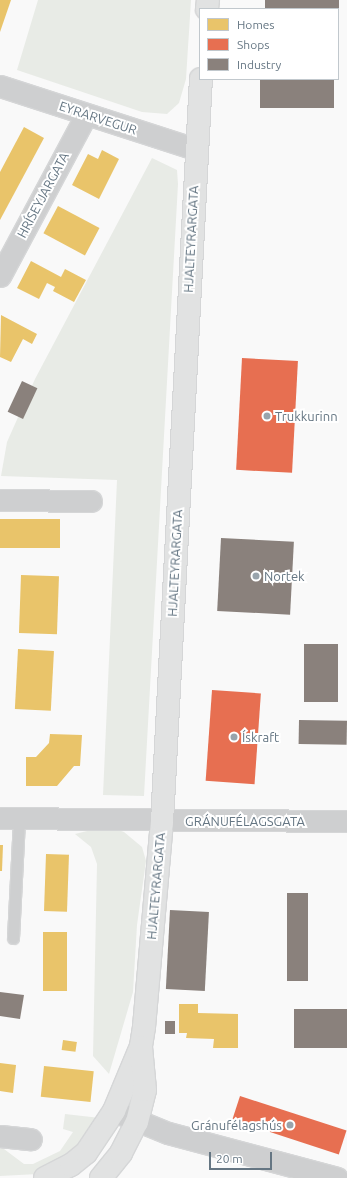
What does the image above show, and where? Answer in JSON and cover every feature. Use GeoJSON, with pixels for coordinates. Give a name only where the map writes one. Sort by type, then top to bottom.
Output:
{"type":"FeatureCollection","features":[{"type":"Feature","properties":{"kind":"main road","name":"HJALTEYRARGATA"},"geometry":{"type":"LineString","coordinates":[[101,1178],[121,1153],[137,1122],[145,1090],[141,1046],[162,822],[195,149],[201,80]]}},
{"type":"Feature","properties":{"kind":"main road","name":"HJALTEYRARGATA"},"geometry":{"type":"LineString","coordinates":[[45,1178],[71,1165],[86,1153],[114,1111],[141,1046]]}},
{"type":"Feature","properties":{"kind":"street","name":"EYRARVEGUR"},"geometry":{"type":"LineString","coordinates":[[0,86],[195,149]]}},
{"type":"Feature","properties":{"kind":"street","name":"HRÍSEYJARGATA"},"geometry":{"type":"LineString","coordinates":[[0,276],[86,114]]}},
{"type":"Feature","properties":{"kind":"street"},"geometry":{"type":"LineString","coordinates":[[0,500],[91,501]]}},
{"type":"Feature","properties":{"kind":"street","name":"GRÁNUFÉLAGSGATA"},"geometry":{"type":"LineString","coordinates":[[10,818],[162,822],[347,821]]}},
{"type":"Feature","properties":{"kind":"street"},"geometry":{"type":"LineString","coordinates":[[114,1111],[137,1122],[337,1178]]}},
{"type":"Feature","properties":{"kind":"street"},"geometry":{"type":"LineString","coordinates":[[0,1136],[31,1139]]}},
{"type":"Feature","properties":{"kind":"lane"},"geometry":{"type":"LineString","coordinates":[[10,818],[13,938]]}},
{"type":"Feature","properties":{"kind":"shaded area"},"geometry":{"type":"Polygon","coordinates":[[[38,0],[191,0],[186,79],[179,103],[167,114],[142,112],[17,70],[38,0]]]}},
{"type":"Feature","properties":{"kind":"shaded area"},"geometry":{"type":"Polygon","coordinates":[[[152,158],[177,170],[178,184],[144,796],[103,795],[117,480],[1,476],[7,442],[35,379],[152,158]]]}},
{"type":"Feature","properties":{"kind":"shaded area"},"geometry":{"type":"Polygon","coordinates":[[[107,826],[124,832],[142,847],[146,861],[137,925],[133,992],[109,1074],[93,1056],[97,864],[91,847],[75,834],[107,826]]]}},
{"type":"Feature","properties":{"kind":"shaded area"},"geometry":{"type":"Polygon","coordinates":[[[65,1114],[100,1118],[83,1144],[38,1174],[0,1176],[0,1146],[24,1164],[33,1164],[60,1151],[73,1132],[63,1129],[65,1114]]]}},
{"type":"Feature","properties":{"kind":"building: Homes"},"geometry":{"type":"Polygon","coordinates":[[[0,0],[11,0],[0,32],[0,0]]]}},
{"type":"Feature","properties":{"kind":"building: Homes"},"geometry":{"type":"Polygon","coordinates":[[[24,127],[44,138],[0,220],[0,172],[24,127]]]}},
{"type":"Feature","properties":{"kind":"building: Homes"},"geometry":{"type":"Polygon","coordinates":[[[102,150],[119,159],[99,199],[72,185],[88,154],[98,159],[102,150]]]}},
{"type":"Feature","properties":{"kind":"building: Homes"},"geometry":{"type":"Polygon","coordinates":[[[58,206],[99,228],[85,255],[43,233],[58,206]]]}},
{"type":"Feature","properties":{"kind":"building: Homes"},"geometry":{"type":"Polygon","coordinates":[[[31,261],[61,277],[65,269],[86,280],[74,302],[53,291],[55,287],[47,283],[39,299],[17,288],[31,261]]]}},
{"type":"Feature","properties":{"kind":"building: Homes"},"geometry":{"type":"Polygon","coordinates":[[[1,315],[37,334],[32,344],[23,339],[11,362],[0,357],[1,315]]]}},
{"type":"Feature","properties":{"kind":"building: Homes"},"geometry":{"type":"Polygon","coordinates":[[[0,519],[60,519],[60,548],[0,548],[0,519]]]}},
{"type":"Feature","properties":{"kind":"building: Homes"},"geometry":{"type":"Polygon","coordinates":[[[21,575],[59,576],[57,634],[19,633],[21,575]]]}},
{"type":"Feature","properties":{"kind":"building: Homes"},"geometry":{"type":"Polygon","coordinates":[[[18,649],[54,651],[51,711],[15,709],[18,649]]]}},
{"type":"Feature","properties":{"kind":"building: Homes"},"geometry":{"type":"Polygon","coordinates":[[[50,734],[82,735],[80,766],[74,766],[57,786],[26,786],[26,757],[36,757],[49,743],[50,734]]]}},
{"type":"Feature","properties":{"kind":"building: Homes"},"geometry":{"type":"Polygon","coordinates":[[[0,845],[3,845],[2,871],[0,871],[0,845]]]}},
{"type":"Feature","properties":{"kind":"building: Homes"},"geometry":{"type":"Polygon","coordinates":[[[46,854],[69,855],[67,912],[44,911],[46,854]]]}},
{"type":"Feature","properties":{"kind":"building: Homes"},"geometry":{"type":"Polygon","coordinates":[[[43,932],[67,932],[67,991],[43,991],[43,932]]]}},
{"type":"Feature","properties":{"kind":"building: Homes"},"geometry":{"type":"Polygon","coordinates":[[[179,1004],[198,1004],[198,1013],[238,1014],[238,1048],[213,1048],[214,1039],[186,1038],[187,1033],[179,1033],[179,1004]]]}},
{"type":"Feature","properties":{"kind":"building: Homes"},"geometry":{"type":"Polygon","coordinates":[[[63,1040],[77,1042],[75,1052],[62,1050],[63,1040]]]}},
{"type":"Feature","properties":{"kind":"building: Homes"},"geometry":{"type":"Polygon","coordinates":[[[0,1063],[16,1065],[13,1093],[0,1091],[0,1063]]]}},
{"type":"Feature","properties":{"kind":"building: Homes"},"geometry":{"type":"Polygon","coordinates":[[[44,1066],[94,1071],[90,1102],[41,1097],[44,1066]]]}},
{"type":"Feature","properties":{"kind":"building: Shops","name":"Trukkurinn"},"geometry":{"type":"Polygon","coordinates":[[[242,358],[298,361],[292,473],[236,470],[242,358]]]}},
{"type":"Feature","properties":{"kind":"building: Shops","name":"Ískraft"},"geometry":{"type":"Polygon","coordinates":[[[212,690],[261,693],[255,784],[206,781],[212,690]]]}},
{"type":"Feature","properties":{"kind":"building: Shops","name":"Gránufélagshús"},"geometry":{"type":"Polygon","coordinates":[[[240,1096],[347,1131],[339,1154],[232,1120],[240,1096]]]}},
{"type":"Feature","properties":{"kind":"building: Industry"},"geometry":{"type":"Polygon","coordinates":[[[265,0],[339,0],[339,8],[265,8],[265,0]]]}},
{"type":"Feature","properties":{"kind":"building: Industry"},"geometry":{"type":"Polygon","coordinates":[[[260,80],[334,80],[334,108],[260,108],[260,80]]]}},
{"type":"Feature","properties":{"kind":"building: Industry"},"geometry":{"type":"Polygon","coordinates":[[[22,381],[37,388],[23,419],[8,412],[22,381]]]}},
{"type":"Feature","properties":{"kind":"building: Industry","name":"Nortek"},"geometry":{"type":"Polygon","coordinates":[[[221,538],[294,542],[290,615],[217,611],[221,538]]]}},
{"type":"Feature","properties":{"kind":"building: Industry"},"geometry":{"type":"Polygon","coordinates":[[[304,644],[338,644],[338,702],[304,702],[304,644]]]}},
{"type":"Feature","properties":{"kind":"building: Industry"},"geometry":{"type":"Polygon","coordinates":[[[299,720],[347,721],[347,745],[299,744],[299,720]]]}},
{"type":"Feature","properties":{"kind":"building: Industry"},"geometry":{"type":"Polygon","coordinates":[[[287,893],[308,893],[308,981],[287,981],[287,893]]]}},
{"type":"Feature","properties":{"kind":"building: Industry"},"geometry":{"type":"Polygon","coordinates":[[[170,910],[209,912],[205,991],[166,989],[170,910]]]}},
{"type":"Feature","properties":{"kind":"building: Industry"},"geometry":{"type":"Polygon","coordinates":[[[0,992],[24,995],[20,1019],[0,1016],[0,992]]]}},
{"type":"Feature","properties":{"kind":"building: Industry"},"geometry":{"type":"Polygon","coordinates":[[[294,1009],[347,1009],[347,1048],[294,1048],[294,1009]]]}},
{"type":"Feature","properties":{"kind":"building: Industry"},"geometry":{"type":"Polygon","coordinates":[[[165,1021],[175,1021],[175,1034],[165,1034],[165,1021]]]}},
{"type":"Feature","properties":{"kind":"place","name":"Trukkurinn"},"geometry":{"type":"Point","coordinates":[267,416]}},
{"type":"Feature","properties":{"kind":"place","name":"Nortek"},"geometry":{"type":"Point","coordinates":[256,576]}},
{"type":"Feature","properties":{"kind":"place","name":"Ískraft"},"geometry":{"type":"Point","coordinates":[234,737]}},
{"type":"Feature","properties":{"kind":"place","name":"Gránufélagshús"},"geometry":{"type":"Point","coordinates":[290,1125]}}]}
